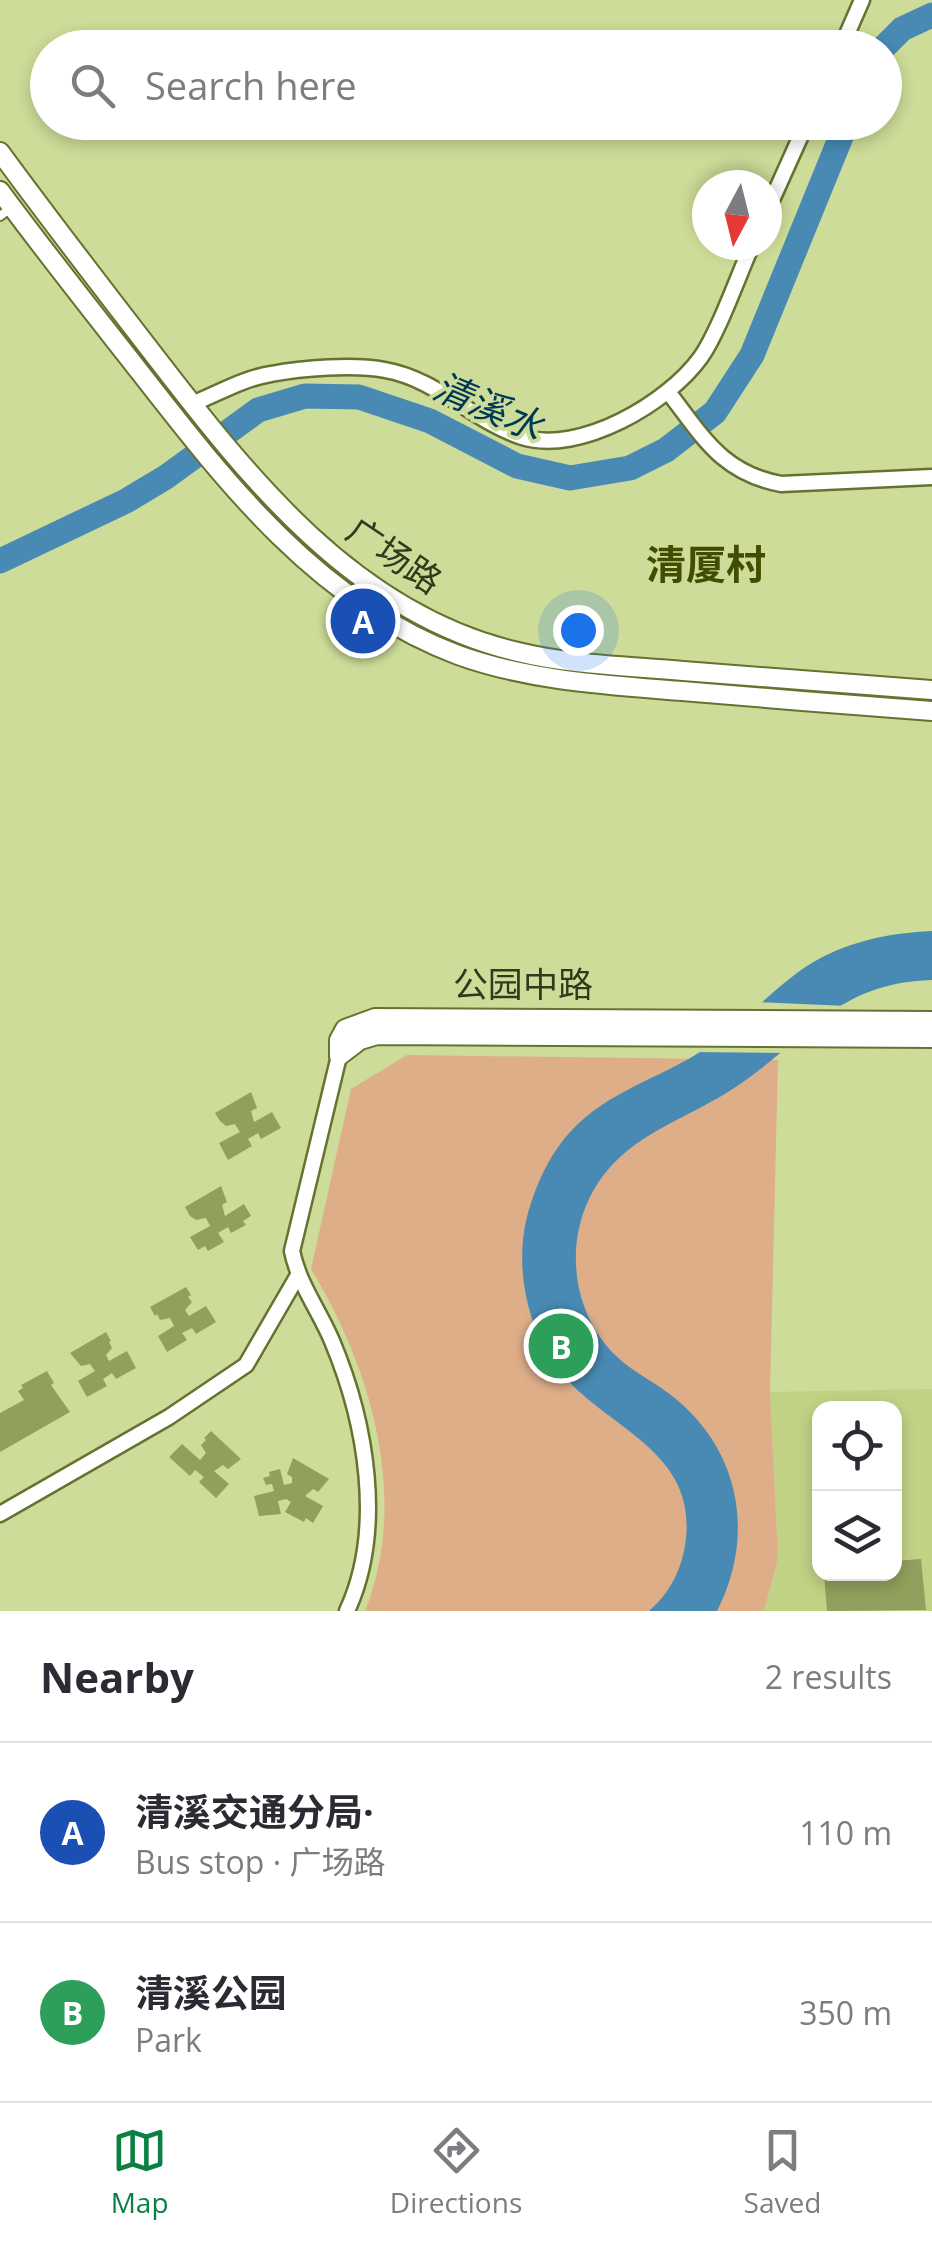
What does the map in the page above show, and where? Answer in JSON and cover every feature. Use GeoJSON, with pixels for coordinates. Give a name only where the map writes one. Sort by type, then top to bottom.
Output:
{"type":"FeatureCollection","features":[{"type":"Feature","properties":{"kind":"street"},"geometry":{"type":"LineString","coordinates":[[848,30],[862,0]]}},
{"type":"Feature","properties":{"kind":"street"},"geometry":{"type":"LineString","coordinates":[[782,178],[799,140]]}},
{"type":"Feature","properties":{"kind":"street","name":"广场路"},"geometry":{"type":"LineString","coordinates":[[0,152],[193,406],[276,504],[327,552],[425,617],[468,637],[518,652],[581,662],[932,690]]}},
{"type":"Feature","properties":{"kind":"street","name":"广场路"},"geometry":{"type":"LineString","coordinates":[[0,191],[6,212],[259,518],[315,570],[414,636],[460,656],[579,683],[932,712]]}},
{"type":"Feature","properties":{"kind":"street"},"geometry":{"type":"LineString","coordinates":[[193,406],[268,374],[382,369],[410,376],[524,437],[572,440],[596,432],[669,393],[702,355],[745,260]]}},
{"type":"Feature","properties":{"kind":"street"},"geometry":{"type":"LineString","coordinates":[[669,393],[710,446],[742,472],[781,484],[932,476]]}},
{"type":"Feature","properties":{"kind":"street","name":"公园中路"},"geometry":{"type":"LineString","coordinates":[[298,1277],[292,1251],[339,1056],[339,1040],[345,1029],[375,1018],[932,1021]]}},
{"type":"Feature","properties":{"kind":"street","name":"公园中路"},"geometry":{"type":"LineString","coordinates":[[339,1056],[360,1040],[378,1035],[932,1038]]}},
{"type":"Feature","properties":{"kind":"street"},"geometry":{"type":"LineString","coordinates":[[0,1514],[169,1417],[246,1366],[298,1277]]}},
{"type":"Feature","properties":{"kind":"street"},"geometry":{"type":"LineString","coordinates":[[298,1277],[337,1352],[360,1433],[365,1467],[365,1534],[356,1589],[347,1611]]}},
{"type":"Feature","properties":{"kind":"shaded area"},"geometry":{"type":"Polygon","coordinates":[[[407,1055],[778,1060],[770,1392],[778,1558],[764,1611],[365,1611],[378,1568],[384,1524],[384,1479],[366,1391],[351,1348],[311,1269],[351,1089],[407,1055]]]}},
{"type":"Feature","properties":{"kind":"shaded area"},"geometry":{"type":"Polygon","coordinates":[[[932,1389],[932,1611],[764,1611],[778,1558],[770,1392],[932,1389]]]}},
{"type":"Feature","properties":{"kind":"water"},"geometry":{"type":"Polygon","coordinates":[[[932,931],[932,980],[869,992],[822,1018],[731,1090],[627,1151],[598,1183],[586,1207],[578,1232],[578,1284],[597,1333],[614,1354],[669,1393],[698,1421],[728,1470],[735,1498],[736,1554],[717,1611],[649,1611],[664,1596],[679,1569],[686,1538],[685,1506],[675,1479],[659,1457],[569,1382],[542,1344],[525,1293],[522,1256],[526,1221],[539,1181],[560,1144],[594,1111],[709,1046],[812,963],[861,942],[932,931]]]}},
{"type":"Feature","properties":{"kind":"pier"},"geometry":{"type":"Polygon","coordinates":[[[756,1002],[847,1006],[829,1016],[788,1053],[691,1052],[756,1002]]]}},
{"type":"Feature","properties":{"kind":"building"},"geometry":{"type":"Polygon","coordinates":[[[251,1092],[257,1108],[251,1111],[254,1122],[272,1112],[281,1128],[261,1139],[258,1133],[248,1139],[252,1146],[228,1160],[219,1143],[240,1132],[235,1124],[226,1126],[215,1113],[251,1092]]]}},
{"type":"Feature","properties":{"kind":"building"},"geometry":{"type":"Polygon","coordinates":[[[221,1186],[227,1202],[222,1205],[225,1216],[244,1204],[251,1216],[243,1221],[246,1225],[231,1233],[228,1227],[218,1233],[224,1242],[208,1251],[205,1246],[198,1250],[190,1237],[210,1226],[206,1218],[196,1220],[190,1216],[185,1207],[221,1186]]]}},
{"type":"Feature","properties":{"kind":"building"},"geometry":{"type":"Polygon","coordinates":[[[186,1287],[192,1302],[185,1310],[189,1316],[206,1306],[216,1322],[196,1334],[192,1328],[182,1333],[187,1340],[167,1352],[158,1336],[174,1326],[170,1318],[160,1320],[150,1307],[186,1287]]]}},
{"type":"Feature","properties":{"kind":"building"},"geometry":{"type":"Polygon","coordinates":[[[106,1332],[112,1348],[106,1355],[109,1361],[127,1351],[136,1368],[116,1379],[112,1373],[103,1379],[107,1386],[87,1397],[78,1381],[95,1371],[90,1364],[81,1366],[70,1353],[106,1332]]]}},
{"type":"Feature","properties":{"kind":"building"},"geometry":{"type":"Polygon","coordinates":[[[47,1371],[54,1383],[51,1385],[70,1412],[0,1452],[0,1413],[24,1400],[18,1391],[23,1388],[21,1385],[47,1371]]]}},
{"type":"Feature","properties":{"kind":"building"},"geometry":{"type":"Polygon","coordinates":[[[211,1431],[241,1459],[228,1469],[223,1465],[214,1471],[229,1484],[216,1498],[199,1482],[204,1477],[195,1470],[190,1476],[169,1457],[182,1444],[200,1460],[206,1453],[201,1445],[211,1431]]]}},
{"type":"Feature","properties":{"kind":"building"},"geometry":{"type":"Polygon","coordinates":[[[293,1458],[329,1479],[318,1492],[313,1489],[305,1496],[323,1506],[313,1523],[285,1512],[291,1502],[286,1499],[278,1501],[281,1514],[259,1516],[254,1496],[274,1491],[263,1478],[280,1469],[284,1485],[292,1483],[287,1474],[293,1458]]]}},
{"type":"Feature","properties":{"kind":"building"},"geometry":{"type":"Polygon","coordinates":[[[921,1559],[926,1610],[827,1611],[825,1581],[902,1581],[902,1560],[921,1559]]]}},
{"type":"Feature","properties":{"kind":"waterway","name":"清溪水"},"geometry":{"type":"LineString","coordinates":[[901,30],[932,15]]}},
{"type":"Feature","properties":{"kind":"waterway","name":"清溪水"},"geometry":{"type":"LineString","coordinates":[[0,561],[126,501],[258,410],[305,396],[359,397],[430,421],[517,466],[570,478],[630,468],[666,450],[715,412],[752,355],[840,140]]}},
{"type":"Feature","properties":{"kind":"place","name":"清溪交通分局·"},"geometry":{"type":"Point","coordinates":[363,621]}},
{"type":"Feature","properties":{"kind":"place","name":"清溪公园"},"geometry":{"type":"Point","coordinates":[561,1346]}},
{"type":"Feature","properties":{"kind":"district","name":"清厦村"},"geometry":{"type":"Point","coordinates":[706,565]}}]}
